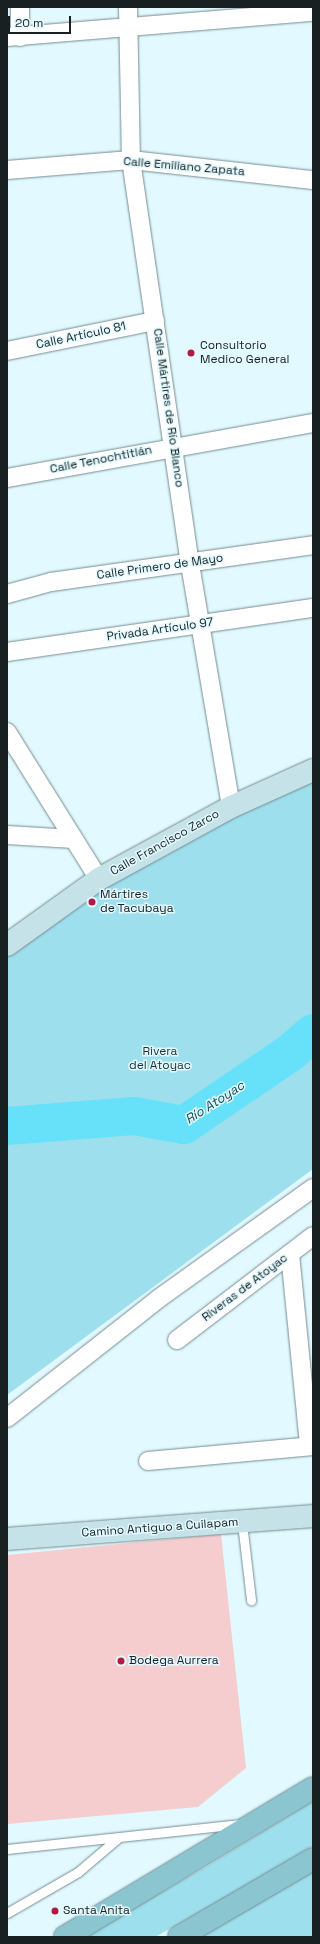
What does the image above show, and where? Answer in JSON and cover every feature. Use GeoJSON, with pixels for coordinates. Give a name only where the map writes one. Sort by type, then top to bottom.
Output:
{"type":"FeatureCollection","features":[{"type":"Feature","properties":{"kind":"main road"},"geometry":{"type":"LineString","coordinates":[[64,1937],[313,1788]]}},
{"type":"Feature","properties":{"kind":"main road"},"geometry":{"type":"LineString","coordinates":[[179,1937],[313,1859]]}},
{"type":"Feature","properties":{"kind":"street"},"geometry":{"type":"LineString","coordinates":[[20,7],[14,37],[313,12]]}},
{"type":"Feature","properties":{"kind":"street","name":"Calle Mártires de Río Blanco"},"geometry":{"type":"LineString","coordinates":[[128,7],[127,27],[131,160],[174,446],[190,564],[231,807]]}},
{"type":"Feature","properties":{"kind":"street","name":"Calle Emiliano Zapata"},"geometry":{"type":"LineString","coordinates":[[7,170],[131,160],[313,180]]}},
{"type":"Feature","properties":{"kind":"street","name":"Calle Artículo 81"},"geometry":{"type":"LineString","coordinates":[[7,351],[155,321]]}},
{"type":"Feature","properties":{"kind":"street","name":"Calle Tenochtitlán"},"geometry":{"type":"LineString","coordinates":[[7,478],[174,446],[313,424]]}},
{"type":"Feature","properties":{"kind":"street","name":"Calle Primero de Mayo"},"geometry":{"type":"LineString","coordinates":[[7,594],[51,582],[190,564],[313,545]]}},
{"type":"Feature","properties":{"kind":"street","name":"Privada Artículo 97"},"geometry":{"type":"LineString","coordinates":[[7,652],[313,608]]}},
{"type":"Feature","properties":{"kind":"street"},"geometry":{"type":"LineString","coordinates":[[7,732],[98,879]]}},
{"type":"Feature","properties":{"kind":"street","name":"Calle Francisco Zarco"},"geometry":{"type":"LineString","coordinates":[[7,945],[98,879],[231,807],[313,770]]}},
{"type":"Feature","properties":{"kind":"street"},"geometry":{"type":"LineString","coordinates":[[7,835],[74,839]]}},
{"type":"Feature","properties":{"kind":"street"},"geometry":{"type":"LineString","coordinates":[[7,1418],[158,1299],[313,1188]]}},
{"type":"Feature","properties":{"kind":"street","name":"Riveras de Atoyac"},"geometry":{"type":"LineString","coordinates":[[177,1340],[313,1236]]}},
{"type":"Feature","properties":{"kind":"street"},"geometry":{"type":"LineString","coordinates":[[148,1461],[311,1446],[290,1254]]}},
{"type":"Feature","properties":{"kind":"street","name":"Camino Antiguo a Cuilapam"},"geometry":{"type":"LineString","coordinates":[[7,1539],[242,1523],[313,1516]]}},
{"type":"Feature","properties":{"kind":"lane"},"geometry":{"type":"LineString","coordinates":[[242,1523],[252,1600]]}},
{"type":"Feature","properties":{"kind":"lane"},"geometry":{"type":"LineString","coordinates":[[7,1850],[257,1822]]}},
{"type":"Feature","properties":{"kind":"lane"},"geometry":{"type":"LineString","coordinates":[[7,1913],[78,1872],[118,1838]]}},
{"type":"Feature","properties":{"kind":"green space","name":"Rivera del Atoyac"},"geometry":{"type":"Polygon","coordinates":[[[313,777],[313,1169],[7,1395],[7,949],[99,879],[313,777]]]}},
{"type":"Feature","properties":{"kind":"green space"},"geometry":{"type":"Polygon","coordinates":[[[313,1801],[313,1846],[233,1894],[155,1937],[83,1937],[206,1867],[313,1801]]]}},
{"type":"Feature","properties":{"kind":"green space"},"geometry":{"type":"Polygon","coordinates":[[[313,1871],[313,1937],[192,1937],[313,1871]]]}},
{"type":"Feature","properties":{"kind":"building","name":"Bodega Aurrera"},"geometry":{"type":"Polygon","coordinates":[[[221,1534],[246,1768],[198,1807],[7,1824],[7,1555],[221,1534]]]}},
{"type":"Feature","properties":{"kind":"waterway","name":"Río Atoyac"},"geometry":{"type":"LineString","coordinates":[[7,1126],[134,1116],[184,1125],[290,1053],[313,1033]]}},
{"type":"Feature","properties":{"kind":"place","name":"Consultorio Medico General"},"geometry":{"type":"Point","coordinates":[191,353]}},
{"type":"Feature","properties":{"kind":"place","name":"Mártires de Tacubaya"},"geometry":{"type":"Point","coordinates":[92,902]}},
{"type":"Feature","properties":{"kind":"place","name":"Bodega Aurrera"},"geometry":{"type":"Point","coordinates":[121,1661]}},
{"type":"Feature","properties":{"kind":"place","name":"Santa Anita"},"geometry":{"type":"Point","coordinates":[55,1911]}}]}
